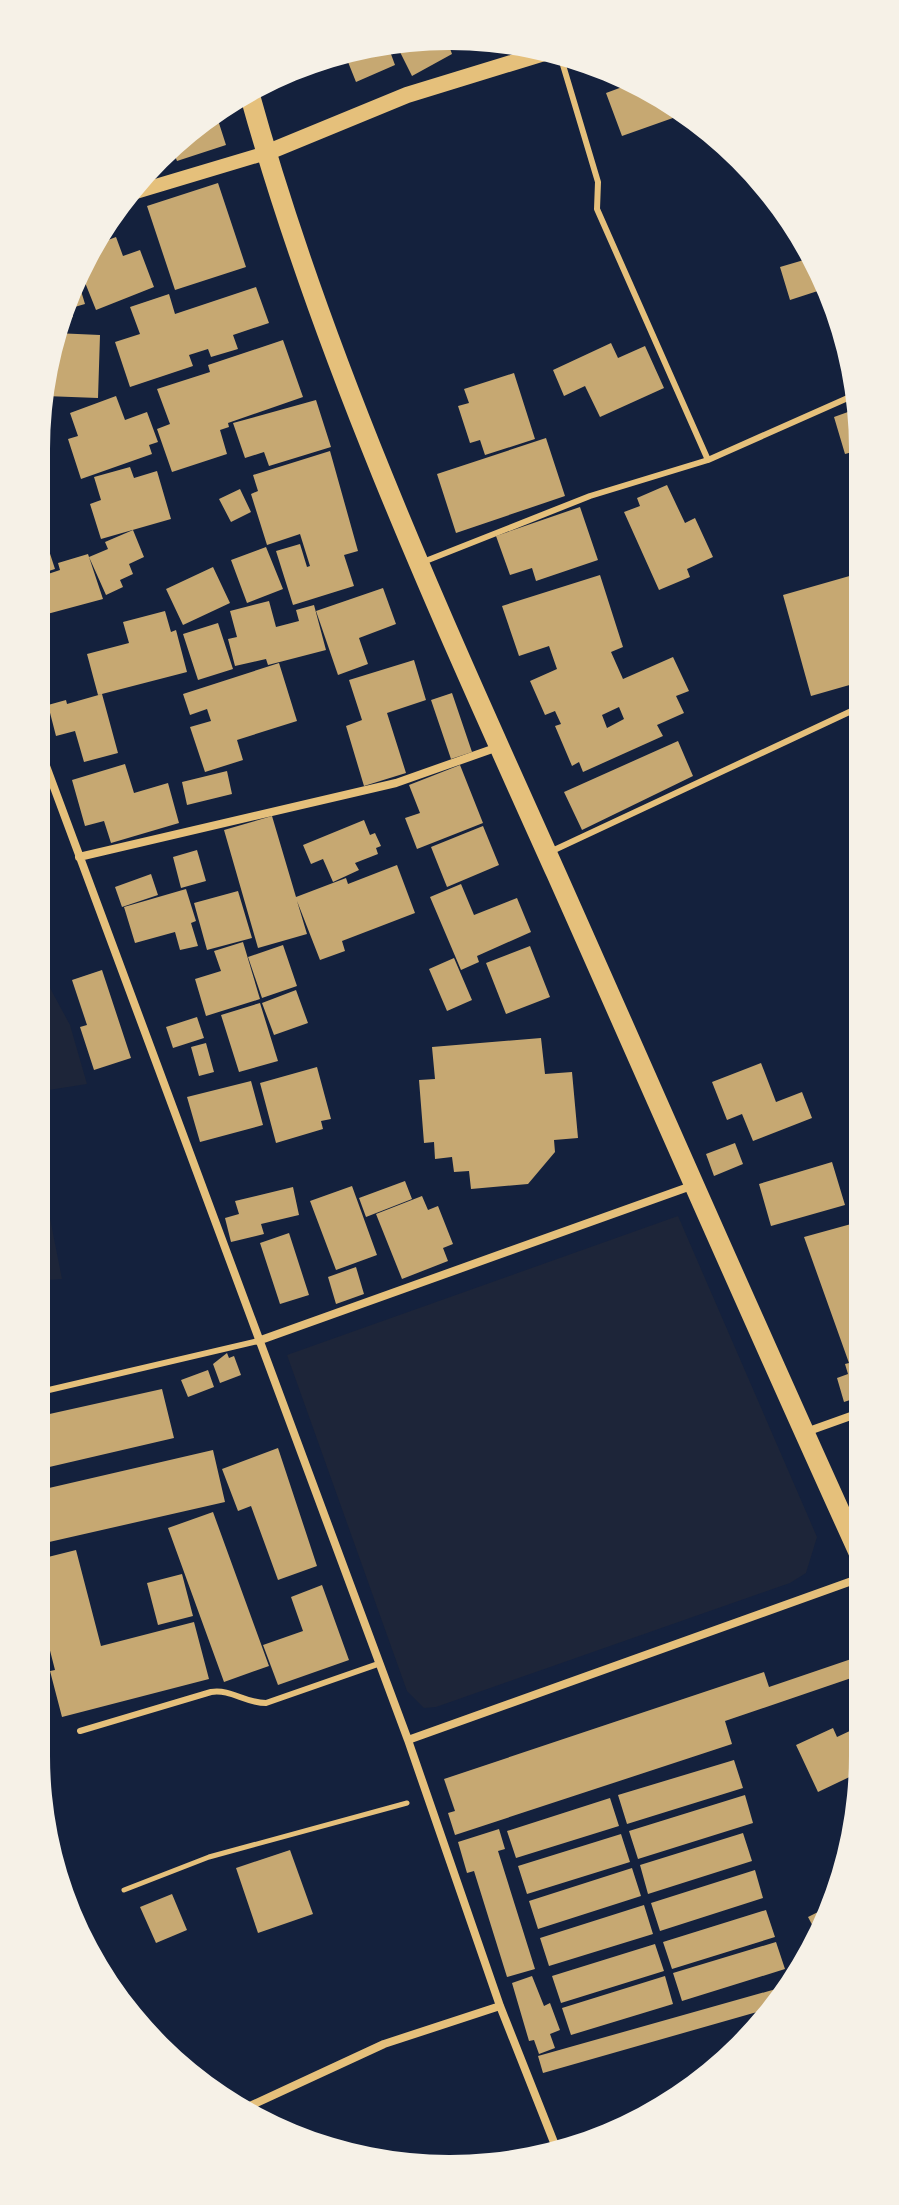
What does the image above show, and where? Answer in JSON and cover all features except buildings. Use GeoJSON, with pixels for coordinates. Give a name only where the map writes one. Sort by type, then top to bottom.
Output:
{"type":"FeatureCollection","features":[{"type":"Feature","properties":{"kind":"main road"},"geometry":{"type":"LineString","coordinates":[[266,153],[407,95],[527,58]]}},
{"type":"Feature","properties":{"kind":"main road"},"geometry":{"type":"LineString","coordinates":[[252,103],[266,153],[348,389],[499,746],[849,1532]]}},
{"type":"Feature","properties":{"kind":"street"},"geometry":{"type":"LineString","coordinates":[[147,189],[266,153]]}},
{"type":"Feature","properties":{"kind":"street"},"geometry":{"type":"LineString","coordinates":[[79,857],[396,783],[499,746]]}},
{"type":"Feature","properties":{"kind":"street"},"geometry":{"type":"LineString","coordinates":[[50,777],[408,1740],[500,2006],[553,2141]]}},
{"type":"Feature","properties":{"kind":"street"},"geometry":{"type":"LineString","coordinates":[[258,1341],[695,1185]]}},
{"type":"Feature","properties":{"kind":"street"},"geometry":{"type":"LineString","coordinates":[[804,1433],[849,1417]]}},
{"type":"Feature","properties":{"kind":"street"},"geometry":{"type":"LineString","coordinates":[[408,1740],[849,1582]]}},
{"type":"Feature","properties":{"kind":"street"},"geometry":{"type":"LineString","coordinates":[[255,2104],[384,2044],[500,2006]]}},
{"type":"Feature","properties":{"kind":"lane"},"geometry":{"type":"LineString","coordinates":[[564,67],[598,182],[597,209],[708,460]]}},
{"type":"Feature","properties":{"kind":"lane"},"geometry":{"type":"LineString","coordinates":[[422,562],[590,496],[708,460],[846,399]]}},
{"type":"Feature","properties":{"kind":"lane"},"geometry":{"type":"LineString","coordinates":[[547,853],[849,712]]}},
{"type":"Feature","properties":{"kind":"lane"},"geometry":{"type":"LineString","coordinates":[[50,1390],[258,1341]]}},
{"type":"Feature","properties":{"kind":"lane"},"geometry":{"type":"LineString","coordinates":[[80,1731],[227,1690],[249,1703],[266,1703],[378,1664]]}},
{"type":"Feature","properties":{"kind":"path"},"geometry":{"type":"LineString","coordinates":[[124,1890],[209,1857],[428,1798]]}},
{"type":"Feature","properties":{"kind":"shaded area"},"geometry":{"type":"Polygon","coordinates":[[[50,988],[70,1025],[87,1084],[50,1090],[50,988]]]}},
{"type":"Feature","properties":{"kind":"shaded area"},"geometry":{"type":"Polygon","coordinates":[[[678,1216],[817,1537],[806,1573],[790,1583],[436,1707],[424,1708],[407,1691],[287,1355],[678,1216]]]}},
{"type":"Feature","properties":{"kind":"shaded area"},"geometry":{"type":"Polygon","coordinates":[[[50,1218],[62,1279],[50,1280],[50,1218]]]}}]}
